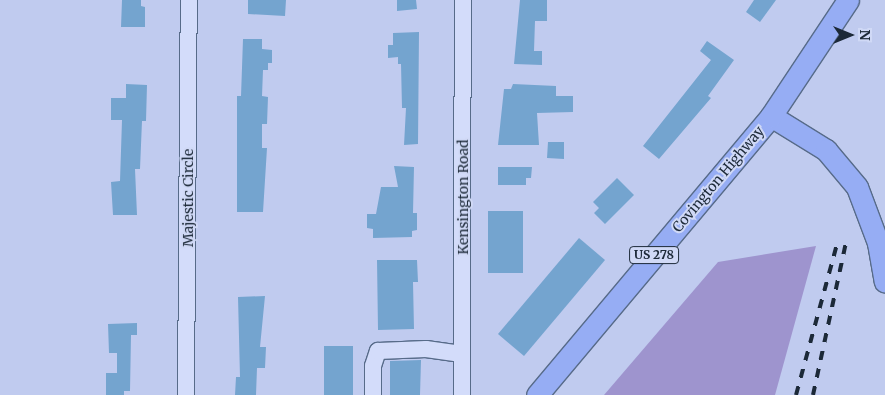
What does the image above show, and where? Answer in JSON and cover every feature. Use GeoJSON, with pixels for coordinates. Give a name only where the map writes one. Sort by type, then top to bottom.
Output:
{"type":"FeatureCollection","features":[{"type":"Feature","properties":{"kind":"main road","name":"Covington Highway"},"geometry":{"type":"LineString","coordinates":[[537,395],[771,116],[848,0]]}},
{"type":"Feature","properties":{"kind":"main road"},"geometry":{"type":"LineString","coordinates":[[771,116],[826,150],[857,188],[878,243],[885,281]]}},
{"type":"Feature","properties":{"kind":"street","name":"Majestic Circle"},"geometry":{"type":"LineString","coordinates":[[186,395],[189,0]]}},
{"type":"Feature","properties":{"kind":"street","name":"Kensington Road"},"geometry":{"type":"LineString","coordinates":[[462,395],[463,0]]}},
{"type":"Feature","properties":{"kind":"street"},"geometry":{"type":"LineString","coordinates":[[373,395],[373,366],[378,351],[426,348],[462,354]]}},
{"type":"Feature","properties":{"kind":"shaded area"},"geometry":{"type":"Polygon","coordinates":[[[816,246],[775,395],[604,395],[718,262],[816,246]]]}},
{"type":"Feature","properties":{"kind":"building"},"geometry":{"type":"Polygon","coordinates":[[[122,0],[141,0],[141,6],[145,7],[145,27],[121,27],[122,0]]]}},
{"type":"Feature","properties":{"kind":"building"},"geometry":{"type":"Polygon","coordinates":[[[248,0],[286,0],[285,16],[248,14],[248,0]]]}},
{"type":"Feature","properties":{"kind":"building"},"geometry":{"type":"Polygon","coordinates":[[[397,0],[416,0],[417,9],[397,11],[397,0]]]}},
{"type":"Feature","properties":{"kind":"building"},"geometry":{"type":"Polygon","coordinates":[[[520,0],[547,0],[547,21],[535,21],[534,51],[542,51],[542,65],[514,64],[520,0]]]}},
{"type":"Feature","properties":{"kind":"building"},"geometry":{"type":"Polygon","coordinates":[[[754,0],[776,0],[760,22],[746,12],[754,0]]]}},
{"type":"Feature","properties":{"kind":"building"},"geometry":{"type":"Polygon","coordinates":[[[419,32],[418,144],[404,145],[406,108],[402,108],[401,64],[398,64],[398,57],[388,58],[388,45],[393,45],[393,33],[419,32]]]}},
{"type":"Feature","properties":{"kind":"building"},"geometry":{"type":"Polygon","coordinates":[[[243,39],[262,39],[262,49],[272,50],[272,63],[268,63],[268,70],[263,70],[262,96],[268,97],[267,124],[262,124],[262,148],[267,148],[263,212],[237,212],[237,96],[241,96],[243,39]]]}},
{"type":"Feature","properties":{"kind":"building"},"geometry":{"type":"Polygon","coordinates":[[[707,41],[734,60],[708,96],[711,98],[659,159],[643,146],[711,60],[700,51],[707,41]]]}},
{"type":"Feature","properties":{"kind":"building"},"geometry":{"type":"Polygon","coordinates":[[[126,84],[147,85],[146,121],[142,121],[140,169],[135,169],[137,215],[113,215],[111,182],[120,181],[122,120],[111,120],[111,98],[126,98],[126,84]]]}},
{"type":"Feature","properties":{"kind":"building"},"geometry":{"type":"Polygon","coordinates":[[[513,84],[556,86],[556,96],[573,96],[573,112],[537,113],[539,145],[498,145],[504,89],[511,89],[513,84]]]}},
{"type":"Feature","properties":{"kind":"building"},"geometry":{"type":"Polygon","coordinates":[[[548,142],[564,142],[564,159],[547,158],[548,142]]]}},
{"type":"Feature","properties":{"kind":"building"},"geometry":{"type":"Polygon","coordinates":[[[394,166],[414,167],[413,213],[417,213],[417,230],[412,231],[412,237],[373,238],[373,229],[367,228],[367,214],[376,214],[381,187],[398,187],[394,166]]]}},
{"type":"Feature","properties":{"kind":"building"},"geometry":{"type":"Polygon","coordinates":[[[498,167],[532,167],[531,178],[526,178],[526,185],[498,185],[498,167]]]}},
{"type":"Feature","properties":{"kind":"building"},"geometry":{"type":"Polygon","coordinates":[[[617,178],[634,195],[605,224],[594,213],[599,208],[593,202],[617,178]]]}},
{"type":"Feature","properties":{"kind":"building"},"geometry":{"type":"Polygon","coordinates":[[[488,211],[523,211],[523,273],[488,273],[488,211]]]}},
{"type":"Feature","properties":{"kind":"building"},"geometry":{"type":"Polygon","coordinates":[[[579,238],[605,260],[524,356],[498,334],[579,238]]]}},
{"type":"Feature","properties":{"kind":"building"},"geometry":{"type":"Polygon","coordinates":[[[377,260],[417,260],[418,282],[413,282],[414,329],[378,330],[377,260]]]}},
{"type":"Feature","properties":{"kind":"building"},"geometry":{"type":"Polygon","coordinates":[[[265,296],[260,347],[266,347],[265,368],[257,368],[256,395],[235,395],[236,377],[240,377],[238,297],[265,296]]]}},
{"type":"Feature","properties":{"kind":"building"},"geometry":{"type":"Polygon","coordinates":[[[137,323],[137,335],[131,335],[130,391],[124,391],[124,395],[106,395],[106,373],[117,373],[117,353],[109,353],[108,324],[137,323]]]}},
{"type":"Feature","properties":{"kind":"building"},"geometry":{"type":"Polygon","coordinates":[[[324,346],[353,346],[353,395],[324,395],[324,346]]]}},
{"type":"Feature","properties":{"kind":"building"},"geometry":{"type":"Polygon","coordinates":[[[421,360],[420,395],[390,395],[390,361],[421,360]]]}},
{"type":"Feature","properties":{"kind":"railway"},"geometry":{"type":"LineString","coordinates":[[796,395],[838,240]]}},
{"type":"Feature","properties":{"kind":"railway"},"geometry":{"type":"LineString","coordinates":[[813,395],[846,243]]}}]}
